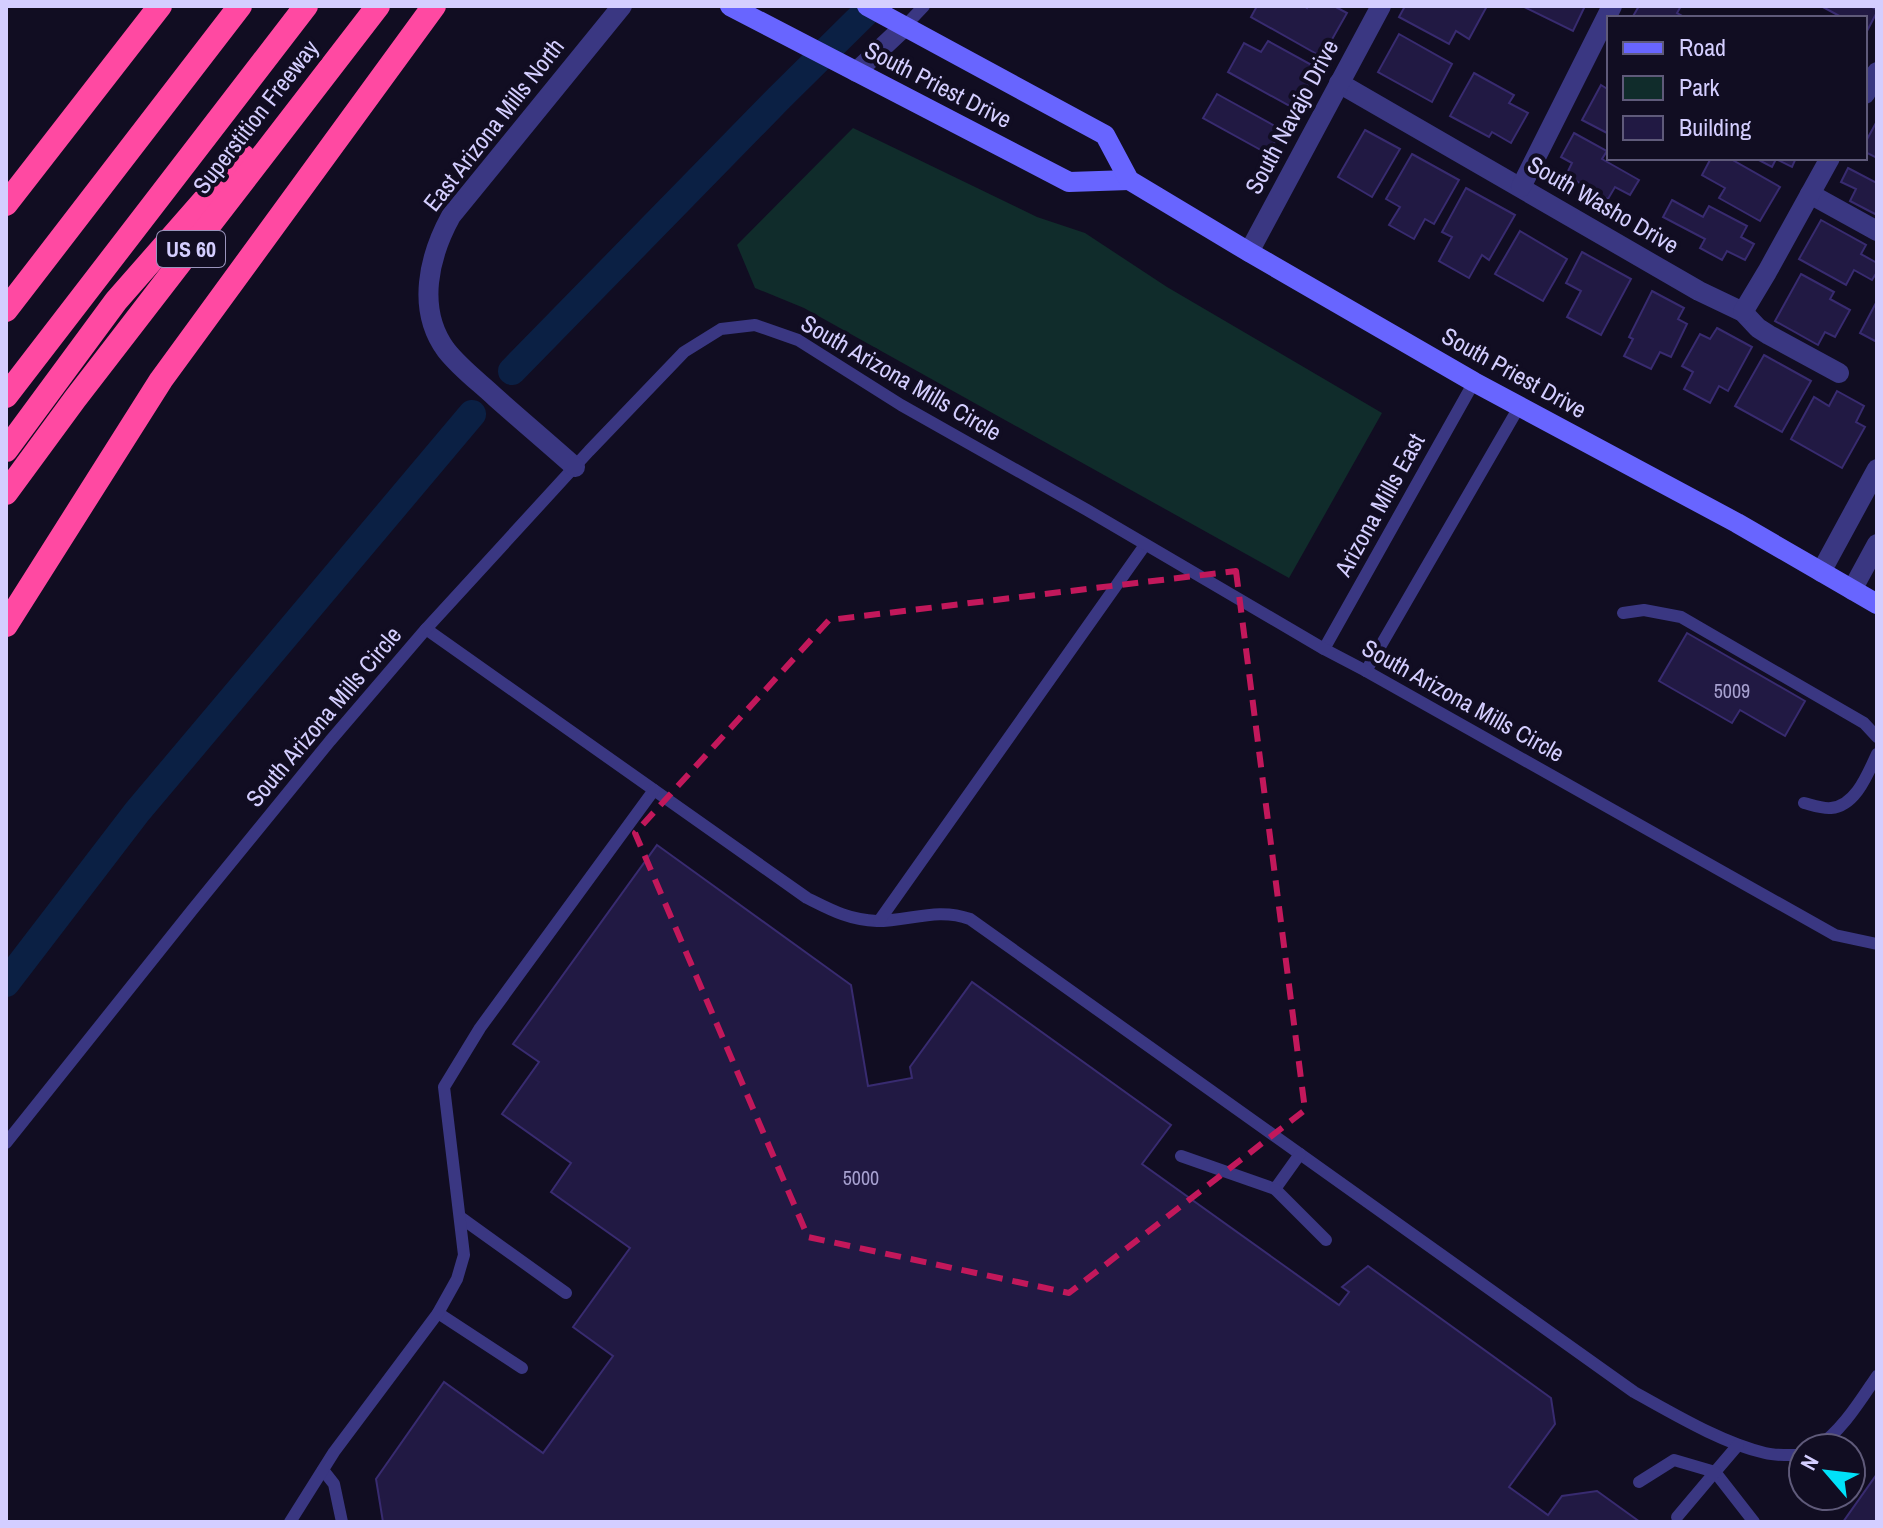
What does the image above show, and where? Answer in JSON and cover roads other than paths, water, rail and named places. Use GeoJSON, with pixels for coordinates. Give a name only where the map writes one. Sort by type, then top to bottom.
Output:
{"type":"FeatureCollection","features":[{"type":"Feature","properties":{"kind":"highway"},"geometry":{"type":"LineString","coordinates":[[6,204],[160,6]]}},
{"type":"Feature","properties":{"kind":"highway"},"geometry":{"type":"LineString","coordinates":[[6,310],[240,6]]}},
{"type":"Feature","properties":{"kind":"highway"},"geometry":{"type":"LineString","coordinates":[[6,396],[306,6]]}},
{"type":"Feature","properties":{"kind":"highway"},"geometry":{"type":"LineString","coordinates":[[6,450],[116,301],[376,6]]}},
{"type":"Feature","properties":{"kind":"highway","name":"Superstition Freeway"},"geometry":{"type":"LineString","coordinates":[[6,493],[376,6]]}},
{"type":"Feature","properties":{"kind":"highway"},"geometry":{"type":"LineString","coordinates":[[6,625],[161,380],[434,6]]}},
{"type":"Feature","properties":{"kind":"highway"},"geometry":{"type":"LineString","coordinates":[[6,193],[58,138]]}},
{"type":"Feature","properties":{"kind":"main road","name":"South Priest Drive"},"geometry":{"type":"LineString","coordinates":[[730,6],[1069,182],[1129,180]]}},
{"type":"Feature","properties":{"kind":"main road","name":"South Priest Drive"},"geometry":{"type":"LineString","coordinates":[[867,6],[1105,135],[1129,180],[1249,252],[1474,382],[1737,523],[1877,604]]}},
{"type":"Feature","properties":{"kind":"street","name":"East Arizona Mills North"},"geometry":{"type":"LineString","coordinates":[[575,467],[445,348],[430,312],[428,287],[432,260],[451,216],[622,6]]}},
{"type":"Feature","properties":{"kind":"street","name":"South Navajo Drive"},"geometry":{"type":"LineString","coordinates":[[1249,252],[1381,6]]}},
{"type":"Feature","properties":{"kind":"street"},"geometry":{"type":"LineString","coordinates":[[1521,187],[1612,6]]}},
{"type":"Feature","properties":{"kind":"street"},"geometry":{"type":"LineString","coordinates":[[852,70],[899,23]]}},
{"type":"Feature","properties":{"kind":"street"},"geometry":{"type":"LineString","coordinates":[[1867,90],[1877,72]]}},
{"type":"Feature","properties":{"kind":"street","name":"South Washo Drive"},"geometry":{"type":"LineString","coordinates":[[1339,83],[1699,291],[1743,312],[1769,335],[1839,373]]}},
{"type":"Feature","properties":{"kind":"street"},"geometry":{"type":"LineString","coordinates":[[1743,312],[1829,160]]}},
{"type":"Feature","properties":{"kind":"street"},"geometry":{"type":"LineString","coordinates":[[1810,194],[1877,231]]}},
{"type":"Feature","properties":{"kind":"street"},"geometry":{"type":"LineString","coordinates":[[1821,572],[1877,469]]}},
{"type":"Feature","properties":{"kind":"street"},"geometry":{"type":"LineString","coordinates":[[1852,590],[1877,544]]}},
{"type":"Feature","properties":{"kind":"lane"},"geometry":{"type":"LineString","coordinates":[[899,23],[924,6]]}},
{"type":"Feature","properties":{"kind":"lane","name":"South Arizona Mills Circle"},"geometry":{"type":"LineString","coordinates":[[6,1143],[330,741],[426,629],[684,352],[721,329],[755,325],[798,340],[901,405],[1324,649],[1835,935],[1877,944]]}},
{"type":"Feature","properties":{"kind":"lane","name":"Arizona Mills East"},"geometry":{"type":"LineString","coordinates":[[1324,649],[1474,382]]}},
{"type":"Feature","properties":{"kind":"lane"},"geometry":{"type":"LineString","coordinates":[[1366,671],[1519,407]]}},
{"type":"Feature","properties":{"kind":"lane"},"geometry":{"type":"LineString","coordinates":[[879,921],[1145,545]]}},
{"type":"Feature","properties":{"kind":"lane"},"geometry":{"type":"LineString","coordinates":[[1623,613],[1644,610],[1681,617],[1864,723],[1877,737]]}},
{"type":"Feature","properties":{"kind":"lane"},"geometry":{"type":"LineString","coordinates":[[426,629],[807,898],[843,917],[879,921],[933,913],[970,919],[1634,1392],[1738,1445],[1768,1454],[1787,1455]]}},
{"type":"Feature","properties":{"kind":"lane"},"geometry":{"type":"LineString","coordinates":[[1804,803],[1831,808],[1851,799],[1877,754]]}},
{"type":"Feature","properties":{"kind":"lane"},"geometry":{"type":"LineString","coordinates":[[290,1522],[367,1406],[438,1313],[457,1279],[464,1255],[444,1087],[480,1028],[654,790]]}},
{"type":"Feature","properties":{"kind":"lane"},"geometry":{"type":"LineString","coordinates":[[1275,1189],[1300,1154]]}},
{"type":"Feature","properties":{"kind":"lane"},"geometry":{"type":"LineString","coordinates":[[1181,1156],[1275,1189],[1326,1240]]}},
{"type":"Feature","properties":{"kind":"lane"},"geometry":{"type":"LineString","coordinates":[[460,1217],[566,1293]]}},
{"type":"Feature","properties":{"kind":"lane"},"geometry":{"type":"LineString","coordinates":[[438,1313],[522,1368]]}},
{"type":"Feature","properties":{"kind":"lane"},"geometry":{"type":"LineString","coordinates":[[1835,1432],[1877,1376]]}},
{"type":"Feature","properties":{"kind":"lane"},"geometry":{"type":"LineString","coordinates":[[1677,1517],[1738,1445]]}},
{"type":"Feature","properties":{"kind":"lane"},"geometry":{"type":"LineString","coordinates":[[1639,1482],[1674,1460],[1715,1472],[1754,1522]]}},
{"type":"Feature","properties":{"kind":"lane"},"geometry":{"type":"LineString","coordinates":[[323,1470],[334,1484],[342,1522]]}},
{"type":"Feature","properties":{"kind":"waterway"},"geometry":{"type":"LineString","coordinates":[[512,371],[872,6]]}},
{"type":"Feature","properties":{"kind":"waterway"},"geometry":{"type":"LineString","coordinates":[[6,983],[137,812],[472,414]]}}]}
